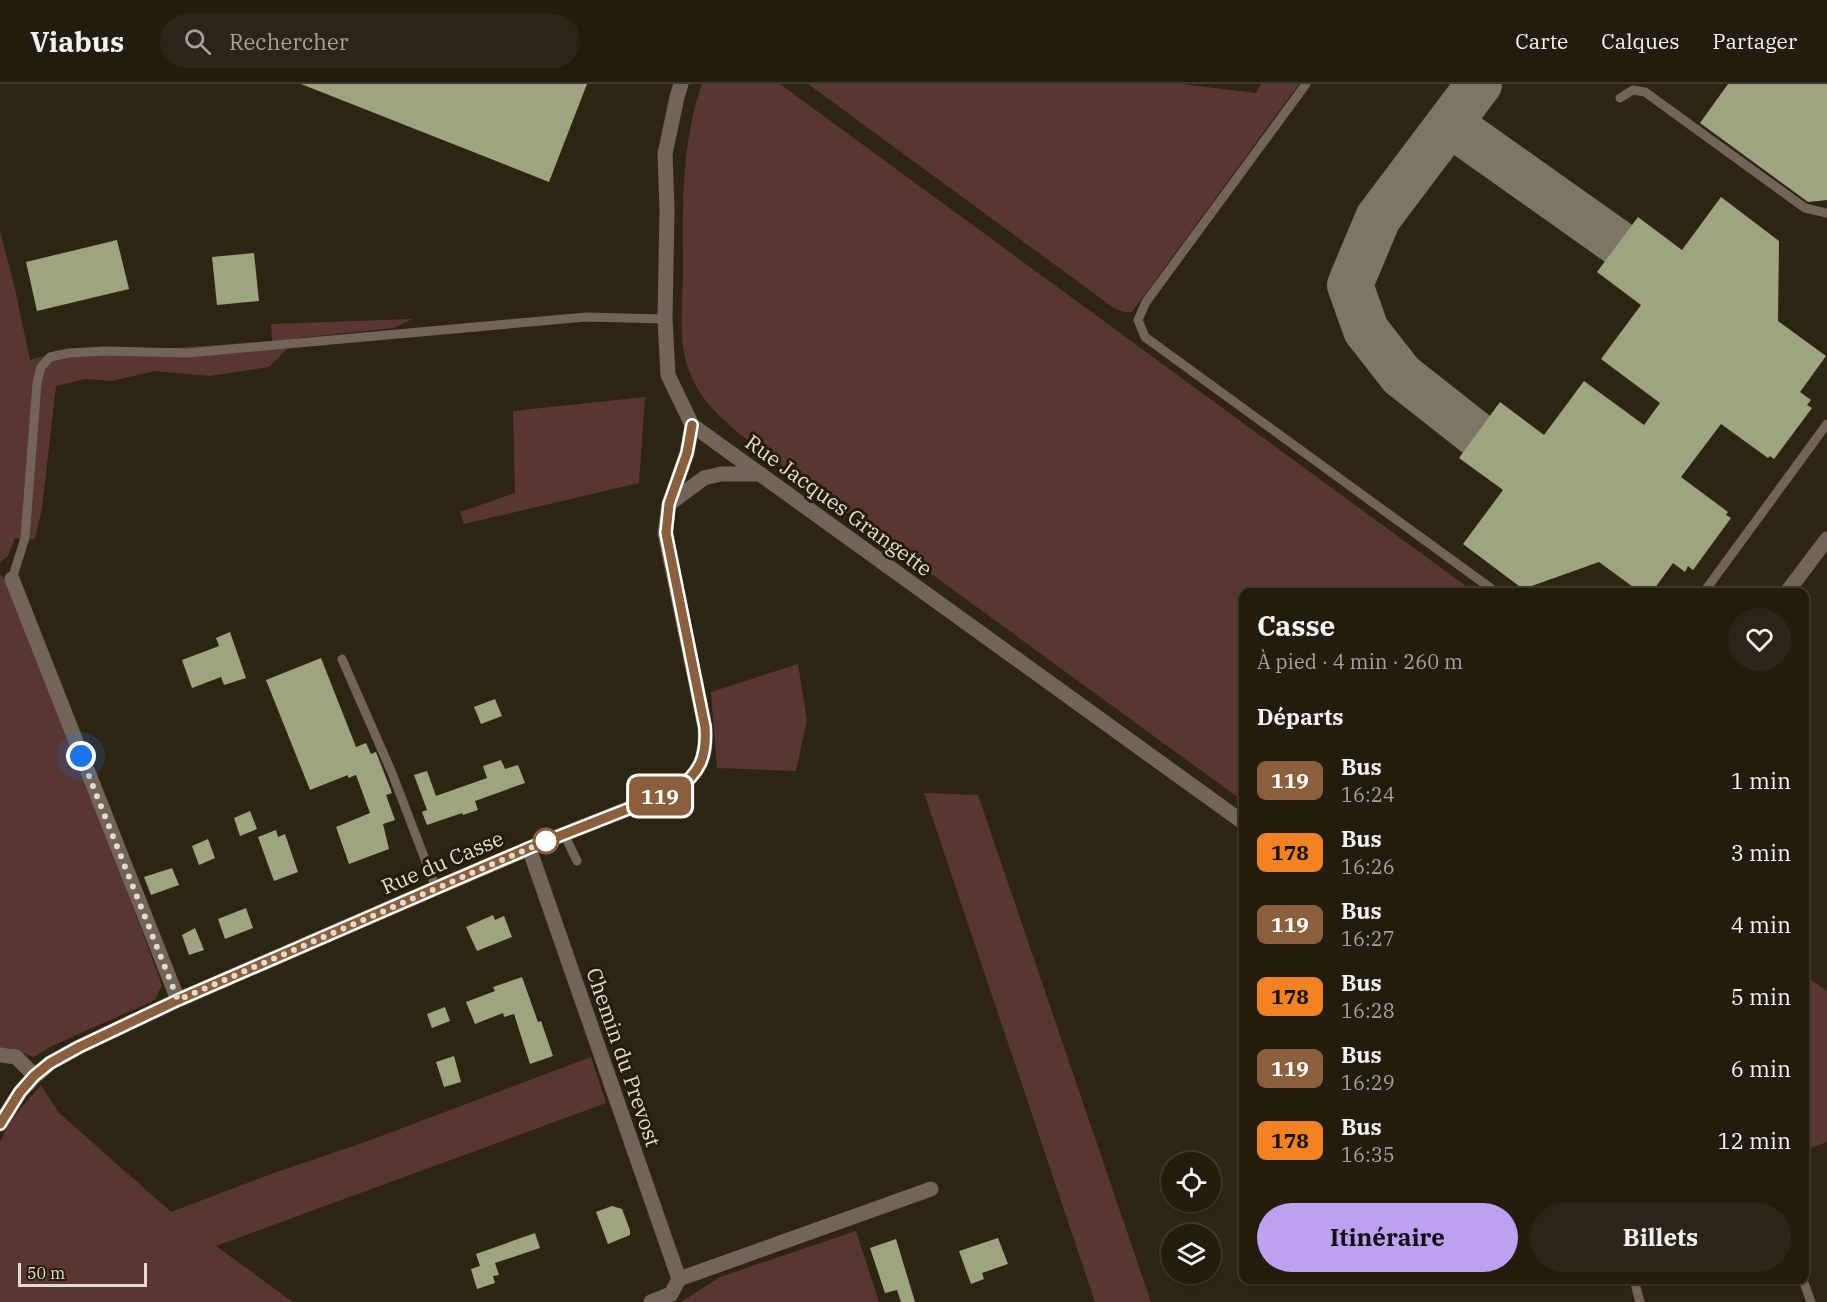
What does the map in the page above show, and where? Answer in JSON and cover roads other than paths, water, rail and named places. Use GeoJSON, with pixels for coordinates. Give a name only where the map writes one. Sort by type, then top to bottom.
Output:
{"type":"FeatureCollection","features":[{"type":"Feature","properties":{"kind":"street","name":"Rue Jacques Grangette"},"geometry":{"type":"LineString","coordinates":[[681,84],[665,154],[667,209],[665,319],[668,375],[692,425],[1239,818]]}},
{"type":"Feature","properties":{"kind":"street","name":"Rue du Casse"},"geometry":{"type":"LineString","coordinates":[[0,1124],[20,1092],[34,1076],[50,1063],[79,1047],[178,1000],[529,848],[676,790],[689,781],[704,756],[705,727],[666,533],[669,504],[687,453],[692,425]]}},
{"type":"Feature","properties":{"kind":"street"},"geometry":{"type":"LineString","coordinates":[[669,504],[704,478],[721,474],[761,474]]}},
{"type":"Feature","properties":{"kind":"street"},"geometry":{"type":"LineString","coordinates":[[1790,588],[1827,539]]}},
{"type":"Feature","properties":{"kind":"street"},"geometry":{"type":"LineString","coordinates":[[12,579],[178,1000]]}},
{"type":"Feature","properties":{"kind":"street","name":"Chemin du Prevost"},"geometry":{"type":"LineString","coordinates":[[529,848],[679,1279]]}},
{"type":"Feature","properties":{"kind":"street"},"geometry":{"type":"LineString","coordinates":[[0,1055],[16,1057],[34,1076]]}},
{"type":"Feature","properties":{"kind":"street"},"geometry":{"type":"LineString","coordinates":[[651,1302],[671,1294],[679,1279],[931,1190]]}},
{"type":"Feature","properties":{"kind":"lane"},"geometry":{"type":"LineString","coordinates":[[1306,84],[1146,302],[1138,320],[1145,337],[1490,588]]}},
{"type":"Feature","properties":{"kind":"lane"},"geometry":{"type":"LineString","coordinates":[[1620,98],[1633,90],[1645,92],[1805,208],[1827,213]]}},
{"type":"Feature","properties":{"kind":"lane"},"geometry":{"type":"LineString","coordinates":[[12,579],[24,538],[37,383],[41,367],[50,357],[69,353],[105,351],[188,353],[586,316],[665,319]]}},
{"type":"Feature","properties":{"kind":"lane"},"geometry":{"type":"LineString","coordinates":[[1707,588],[1827,424]]}},
{"type":"Feature","properties":{"kind":"lane"},"geometry":{"type":"LineString","coordinates":[[342,659],[392,772],[436,888]]}},
{"type":"Feature","properties":{"kind":"lane"},"geometry":{"type":"LineString","coordinates":[[564,834],[577,861]]}},
{"type":"Feature","properties":{"kind":"lane"},"geometry":{"type":"LineString","coordinates":[[1635,1284],[1640,1302]]}},
{"type":"Feature","properties":{"kind":"lane"},"geometry":{"type":"LineString","coordinates":[[1804,1284],[1811,1302]]}}]}
